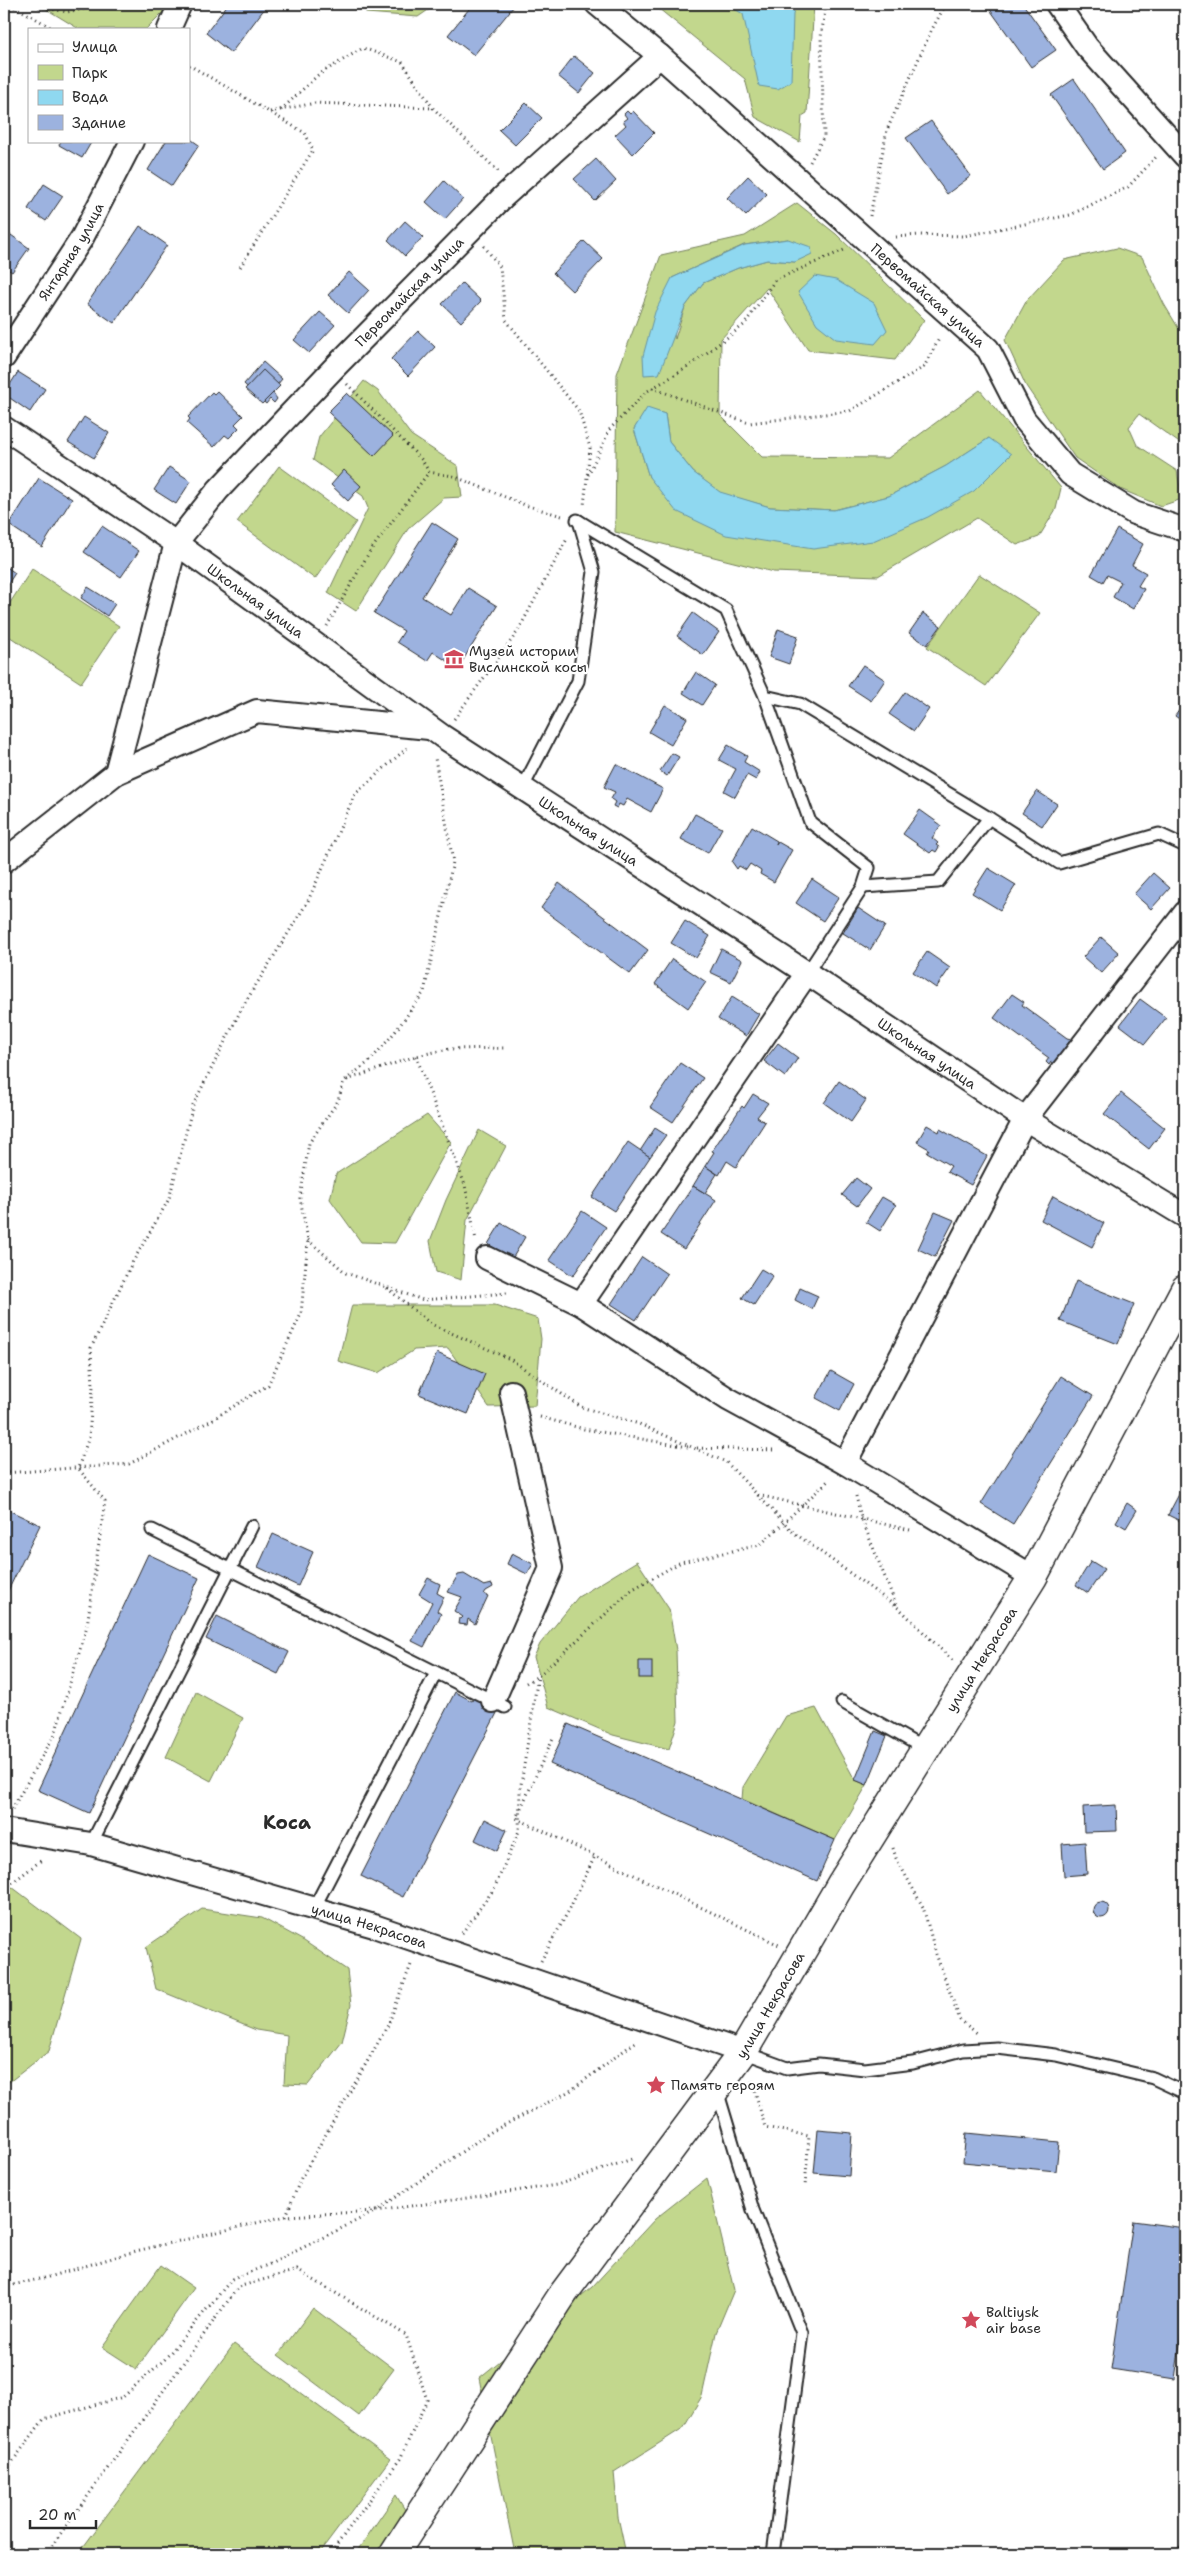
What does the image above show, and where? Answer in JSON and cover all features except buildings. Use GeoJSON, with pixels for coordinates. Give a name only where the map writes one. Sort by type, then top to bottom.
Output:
{"type":"FeatureCollection","features":[{"type":"Feature","properties":{"kind":"street"},"geometry":{"type":"LineString","coordinates":[[169,28],[180,4]]}},
{"type":"Feature","properties":{"kind":"street","name":"Первомайская улица"},"geometry":{"type":"LineString","coordinates":[[597,4],[660,56],[988,350],[1024,419],[1070,474],[1134,513],[1185,530]]}},
{"type":"Feature","properties":{"kind":"street"},"geometry":{"type":"LineString","coordinates":[[1057,4],[1087,47],[1178,148]]}},
{"type":"Feature","properties":{"kind":"street","name":"Первомайская улица"},"geometry":{"type":"LineString","coordinates":[[176,543],[218,490],[333,369],[471,230],[514,187],[660,56]]}},
{"type":"Feature","properties":{"kind":"street","name":"Янтарная улица"},"geometry":{"type":"LineString","coordinates":[[4,357],[82,238],[131,142]]}},
{"type":"Feature","properties":{"kind":"street","name":"Школьная улица"},"geometry":{"type":"LineString","coordinates":[[4,428],[176,543],[436,732],[1025,1119],[1185,1216]]}},
{"type":"Feature","properties":{"kind":"street"},"geometry":{"type":"LineString","coordinates":[[116,773],[176,543]]}},
{"type":"Feature","properties":{"kind":"street"},"geometry":{"type":"LineString","coordinates":[[4,861],[116,773],[257,710],[436,732]]}},
{"type":"Feature","properties":{"kind":"street"},"geometry":{"type":"LineString","coordinates":[[845,1462],[1025,1119],[1185,913]]}},
{"type":"Feature","properties":{"kind":"street"},"geometry":{"type":"LineString","coordinates":[[580,1304],[807,974]]}},
{"type":"Feature","properties":{"kind":"street"},"geometry":{"type":"LineString","coordinates":[[487,1258],[580,1304],[728,1398],[845,1462],[1033,1577]]}},
{"type":"Feature","properties":{"kind":"street","name":"улица Некрасова"},"geometry":{"type":"LineString","coordinates":[[6,1822],[314,1908],[420,1941],[743,2052],[792,1966],[884,1815],[1033,1577],[1185,1289]]}},
{"type":"Feature","properties":{"kind":"street"},"geometry":{"type":"LineString","coordinates":[[499,1704],[552,1568],[513,1401]]}},
{"type":"Feature","properties":{"kind":"street"},"geometry":{"type":"LineString","coordinates":[[394,2554],[563,2294],[743,2052]]}},
{"type":"Feature","properties":{"kind":"lane"},"geometry":{"type":"LineString","coordinates":[[578,520],[726,610],[765,696],[810,822],[869,868],[863,887],[807,974]]}},
{"type":"Feature","properties":{"kind":"lane"},"geometry":{"type":"LineString","coordinates":[[522,789],[578,681],[594,572],[578,520]]}},
{"type":"Feature","properties":{"kind":"lane"},"geometry":{"type":"LineString","coordinates":[[765,696],[800,704],[989,818],[1059,863],[1159,834],[1185,846]]}},
{"type":"Feature","properties":{"kind":"lane"},"geometry":{"type":"LineString","coordinates":[[863,887],[938,882],[989,818]]}},
{"type":"Feature","properties":{"kind":"lane"},"geometry":{"type":"LineString","coordinates":[[90,1844],[252,1526]]}},
{"type":"Feature","properties":{"kind":"lane"},"geometry":{"type":"LineString","coordinates":[[152,1530],[499,1704]]}},
{"type":"Feature","properties":{"kind":"lane"},"geometry":{"type":"LineString","coordinates":[[314,1908],[436,1673]]}},
{"type":"Feature","properties":{"kind":"lane"},"geometry":{"type":"LineString","coordinates":[[842,1702],[925,1749]]}},
{"type":"Feature","properties":{"kind":"lane"},"geometry":{"type":"LineString","coordinates":[[743,2052],[786,2068],[819,2064],[865,2069],[914,2063],[963,2050],[997,2048],[1056,2055],[1153,2078],[1185,2092]]}},
{"type":"Feature","properties":{"kind":"lane"},"geometry":{"type":"LineString","coordinates":[[716,2088],[753,2210],[802,2333],[773,2554]]}},
{"type":"Feature","properties":{"kind":"path"},"geometry":{"type":"LineString","coordinates":[[10,4],[52,28]]}},
{"type":"Feature","properties":{"kind":"path"},"geometry":{"type":"LineString","coordinates":[[24,4],[67,12],[111,4]]}},
{"type":"Feature","properties":{"kind":"path"},"geometry":{"type":"LineString","coordinates":[[800,182],[824,136],[821,37],[826,4]]}},
{"type":"Feature","properties":{"kind":"path"},"geometry":{"type":"LineString","coordinates":[[866,241],[887,130],[931,31],[946,4]]}},
{"type":"Feature","properties":{"kind":"path"},"geometry":{"type":"LineString","coordinates":[[281,110],[318,75],[363,48],[402,62],[433,108],[514,187]]}},
{"type":"Feature","properties":{"kind":"path"},"geometry":{"type":"LineString","coordinates":[[190,66],[305,133],[313,150],[239,269]]}},
{"type":"Feature","properties":{"kind":"path"},"geometry":{"type":"LineString","coordinates":[[269,112],[315,103],[433,108]]}},
{"type":"Feature","properties":{"kind":"path"},"geometry":{"type":"LineString","coordinates":[[588,475],[610,429],[652,388],[688,367],[744,325],[775,280],[866,241],[918,235],[964,236],[1070,215],[1128,187],[1178,148]]}},
{"type":"Feature","properties":{"kind":"path"},"geometry":{"type":"LineString","coordinates":[[78,1468],[90,1436],[93,1387],[91,1348],[131,1265],[169,1199],[193,1105],[243,1006],[308,901],[355,794],[436,732],[518,631],[585,505],[590,448],[579,411],[506,320],[500,267],[471,230]]}},
{"type":"Feature","properties":{"kind":"path"},"geometry":{"type":"LineString","coordinates":[[652,388],[749,423],[850,411],[924,367],[940,340],[942,308]]}},
{"type":"Feature","properties":{"kind":"path"},"geometry":{"type":"LineString","coordinates":[[333,369],[422,460],[429,472],[452,476],[525,505],[578,520]]}},
{"type":"Feature","properties":{"kind":"path"},"geometry":{"type":"LineString","coordinates":[[316,645],[370,551],[429,472]]}},
{"type":"Feature","properties":{"kind":"path"},"geometry":{"type":"LineString","coordinates":[[4,1473],[129,1464],[210,1421],[268,1385],[301,1314],[308,1240],[300,1198],[309,1143],[338,1101],[344,1081],[370,1061],[395,1032],[424,992],[453,862],[436,732]]}},
{"type":"Feature","properties":{"kind":"path"},"geometry":{"type":"LineString","coordinates":[[344,1081],[416,1056],[449,1049],[506,1048]]}},
{"type":"Feature","properties":{"kind":"path"},"geometry":{"type":"LineString","coordinates":[[416,1056],[465,1185],[479,1251],[487,1258]]}},
{"type":"Feature","properties":{"kind":"path"},"geometry":{"type":"LineString","coordinates":[[308,1240],[346,1273],[423,1300],[510,1292]]}},
{"type":"Feature","properties":{"kind":"path"},"geometry":{"type":"LineString","coordinates":[[387,1288],[431,1324],[510,1359],[580,1406],[639,1424],[726,1462],[793,1532],[896,1607],[970,1678]]}},
{"type":"Feature","properties":{"kind":"path"},"geometry":{"type":"LineString","coordinates":[[513,1401],[584,1429],[693,1448],[784,1452]]}},
{"type":"Feature","properties":{"kind":"path"},"geometry":{"type":"LineString","coordinates":[[448,1951],[494,1889],[518,1831],[520,1791],[538,1676],[633,1590],[681,1562],[760,1545],[817,1493],[845,1462],[856,1493],[861,1517],[896,1607]]}},
{"type":"Feature","properties":{"kind":"path"},"geometry":{"type":"LineString","coordinates":[[6,1822],[55,1734],[87,1626],[105,1501],[78,1468]]}},
{"type":"Feature","properties":{"kind":"path"},"geometry":{"type":"LineString","coordinates":[[758,1495],[861,1517],[916,1532]]}},
{"type":"Feature","properties":{"kind":"path"},"geometry":{"type":"LineString","coordinates":[[553,1738],[516,1818],[763,1938]]}},
{"type":"Feature","properties":{"kind":"path"},"geometry":{"type":"LineString","coordinates":[[884,1815],[896,1858],[923,1906],[936,1954],[960,2020],[997,2048]]}},
{"type":"Feature","properties":{"kind":"path"},"geometry":{"type":"LineString","coordinates":[[4,1889],[48,1856]]}},
{"type":"Feature","properties":{"kind":"path"},"geometry":{"type":"LineString","coordinates":[[531,1979],[569,1910],[595,1856]]}},
{"type":"Feature","properties":{"kind":"path"},"geometry":{"type":"LineString","coordinates":[[286,2216],[301,2178],[388,2025],[420,1941]]}},
{"type":"Feature","properties":{"kind":"path"},"geometry":{"type":"LineString","coordinates":[[4,2473],[44,2419],[123,2397],[165,2359],[232,2278],[270,2264],[376,2211],[490,2133],[570,2091],[660,2024]]}},
{"type":"Feature","properties":{"kind":"path"},"geometry":{"type":"LineString","coordinates":[[743,2052],[765,2127],[809,2136],[806,2187]]}},
{"type":"Feature","properties":{"kind":"path"},"geometry":{"type":"LineString","coordinates":[[4,2286],[48,2277],[136,2251],[286,2216],[376,2211],[557,2185],[638,2157]]}},
{"type":"Feature","properties":{"kind":"path"},"geometry":{"type":"LineString","coordinates":[[46,2554],[238,2287],[297,2270],[406,2335],[427,2400],[400,2458],[330,2554]]}},
{"type":"Feature","properties":{"kind":"green space"},"geometry":{"type":"Polygon","coordinates":[[[38,4],[163,4],[164,11],[147,28],[77,28],[38,4]]]}},
{"type":"Feature","properties":{"kind":"green space"},"geometry":{"type":"Polygon","coordinates":[[[369,4],[437,4],[418,17],[366,13],[369,4]]]}},
{"type":"Feature","properties":{"kind":"green space"},"geometry":{"type":"Polygon","coordinates":[[[653,4],[814,4],[807,113],[802,116],[800,142],[755,117],[745,79],[653,4]]]}},
{"type":"Feature","properties":{"kind":"green space"},"geometry":{"type":"Polygon","coordinates":[[[797,203],[836,234],[924,320],[895,360],[808,350],[767,288],[721,339],[720,415],[762,457],[888,458],[980,390],[1061,488],[1056,509],[1039,537],[1017,545],[977,518],[878,576],[773,572],[615,532],[617,374],[661,255],[745,236],[797,203]],[[788,239],[744,245],[672,278],[675,339],[685,307],[703,283],[738,268],[767,260],[795,262],[788,239]],[[647,409],[634,429],[649,477],[873,541],[989,438],[946,466],[889,496],[834,510],[770,507],[720,493],[693,472],[669,442],[665,414],[647,409]]]}},
{"type":"Feature","properties":{"kind":"green space"},"geometry":{"type":"Polygon","coordinates":[[[1117,248],[1142,257],[1164,304],[1185,339],[1185,447],[1139,414],[1129,427],[1137,445],[1177,471],[1182,499],[1161,506],[1120,489],[1075,458],[1026,386],[1005,340],[1027,300],[1064,260],[1117,248]]]}},
{"type":"Feature","properties":{"kind":"green space"},"geometry":{"type":"Polygon","coordinates":[[[364,381],[378,391],[411,435],[458,466],[462,497],[444,498],[408,529],[356,611],[328,593],[368,508],[363,496],[313,460],[319,437],[364,381]]]}},
{"type":"Feature","properties":{"kind":"green space"},"geometry":{"type":"Polygon","coordinates":[[[279,466],[356,522],[315,579],[237,522],[279,466]]]}},
{"type":"Feature","properties":{"kind":"green space"},"geometry":{"type":"Polygon","coordinates":[[[32,569],[119,626],[81,683],[4,633],[4,612],[32,569]]]}},
{"type":"Feature","properties":{"kind":"green space"},"geometry":{"type":"Polygon","coordinates":[[[979,574],[1040,613],[986,686],[927,647],[979,574]]]}},
{"type":"Feature","properties":{"kind":"green space"},"geometry":{"type":"Polygon","coordinates":[[[427,1115],[451,1142],[395,1243],[361,1242],[330,1199],[336,1174],[427,1115]]]}},
{"type":"Feature","properties":{"kind":"green space"},"geometry":{"type":"Polygon","coordinates":[[[479,1130],[506,1146],[467,1220],[461,1280],[436,1272],[430,1241],[446,1200],[479,1130]]]}},
{"type":"Feature","properties":{"kind":"green space"},"geometry":{"type":"Polygon","coordinates":[[[352,1305],[495,1305],[538,1319],[541,1339],[535,1406],[489,1407],[448,1348],[414,1350],[378,1373],[338,1361],[352,1305]]]}},
{"type":"Feature","properties":{"kind":"green space"},"geometry":{"type":"Polygon","coordinates":[[[637,1561],[669,1609],[676,1650],[678,1721],[669,1749],[613,1735],[548,1707],[534,1657],[540,1644],[578,1597],[637,1561]]]}},
{"type":"Feature","properties":{"kind":"green space"},"geometry":{"type":"Polygon","coordinates":[[[196,1692],[243,1718],[211,1781],[166,1757],[196,1692]]]}},
{"type":"Feature","properties":{"kind":"green space"},"geometry":{"type":"Polygon","coordinates":[[[816,1708],[855,1780],[867,1785],[835,1840],[742,1799],[743,1787],[786,1716],[816,1708]]]}},
{"type":"Feature","properties":{"kind":"green space"},"geometry":{"type":"Polygon","coordinates":[[[4,1881],[81,1939],[49,2051],[4,2086],[4,1881]]]}},
{"type":"Feature","properties":{"kind":"green space"},"geometry":{"type":"Polygon","coordinates":[[[202,1909],[262,1918],[304,1941],[347,1970],[351,2005],[342,2042],[308,2085],[284,2084],[287,2035],[256,2030],[156,1989],[146,1947],[202,1909]]]}},
{"type":"Feature","properties":{"kind":"green space"},"geometry":{"type":"Polygon","coordinates":[[[707,2178],[734,2290],[716,2333],[702,2396],[683,2428],[614,2472],[618,2517],[626,2554],[515,2554],[479,2378],[592,2287],[655,2219],[707,2178]]]}},
{"type":"Feature","properties":{"kind":"green space"},"geometry":{"type":"Polygon","coordinates":[[[161,2265],[194,2288],[136,2369],[102,2347],[161,2265]]]}},
{"type":"Feature","properties":{"kind":"green space"},"geometry":{"type":"Polygon","coordinates":[[[313,2308],[394,2369],[359,2416],[278,2355],[313,2308]]]}},
{"type":"Feature","properties":{"kind":"green space"},"geometry":{"type":"Polygon","coordinates":[[[234,2344],[390,2459],[319,2554],[78,2554],[234,2344]]]}},
{"type":"Feature","properties":{"kind":"green space"},"geometry":{"type":"Polygon","coordinates":[[[396,2495],[408,2515],[385,2554],[355,2554],[396,2495]]]}},
{"type":"Feature","properties":{"kind":"water"},"geometry":{"type":"Polygon","coordinates":[[[726,4],[796,4],[793,14],[791,81],[778,89],[759,86],[743,14],[726,4]]]}},
{"type":"Feature","properties":{"kind":"water"},"geometry":{"type":"Polygon","coordinates":[[[788,239],[811,247],[812,254],[795,262],[767,260],[738,268],[703,283],[685,307],[659,374],[644,375],[643,356],[655,312],[672,278],[745,245],[788,239]]]}},
{"type":"Feature","properties":{"kind":"water"},"geometry":{"type":"Polygon","coordinates":[[[815,276],[836,280],[874,303],[887,330],[875,344],[836,339],[817,324],[798,292],[815,276]]]}},
{"type":"Feature","properties":{"kind":"water"},"geometry":{"type":"Polygon","coordinates":[[[647,408],[665,414],[669,442],[693,472],[720,492],[770,507],[834,510],[889,496],[946,466],[989,438],[1011,454],[974,491],[928,517],[873,541],[813,549],[726,535],[676,511],[649,477],[634,429],[647,408]]]}},
{"type":"Feature","properties":{"kind":"place","name":"Музей истории Вислинской косы"},"geometry":{"type":"Point","coordinates":[454,659]}},
{"type":"Feature","properties":{"kind":"place","name":"Память героям"},"geometry":{"type":"Point","coordinates":[656,2085]}},
{"type":"Feature","properties":{"kind":"place","name":"Baltiysk air base"},"geometry":{"type":"Point","coordinates":[971,2320]}},
{"type":"Feature","properties":{"kind":"district","name":"Коса"},"geometry":{"type":"Point","coordinates":[287,1822]}}]}
